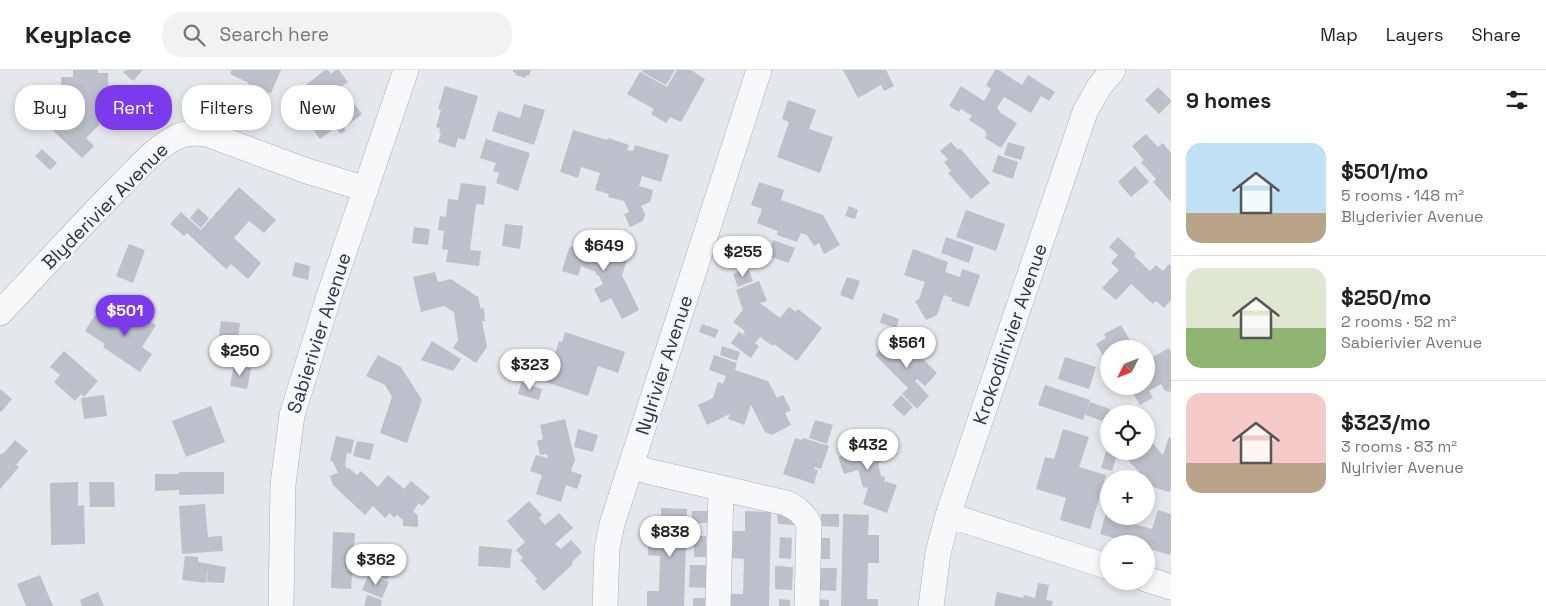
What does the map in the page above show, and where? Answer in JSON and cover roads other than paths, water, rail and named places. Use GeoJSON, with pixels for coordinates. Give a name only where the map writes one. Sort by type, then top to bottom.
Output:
{"type":"FeatureCollection","features":[{"type":"Feature","properties":{"kind":"street","name":"Sabierivier Avenue"},"geometry":{"type":"LineString","coordinates":[[281,606],[283,484],[292,415],[329,296],[406,70]]}},
{"type":"Feature","properties":{"kind":"street","name":"Nylrivier Avenue"},"geometry":{"type":"LineString","coordinates":[[605,606],[607,549],[612,524],[759,70]]}},
{"type":"Feature","properties":{"kind":"street","name":"Krokodilrivier Avenue"},"geometry":{"type":"LineString","coordinates":[[931,606],[938,553],[948,516],[1085,112],[1099,87],[1113,70]]}},
{"type":"Feature","properties":{"kind":"street","name":"Blyderivier Avenue"},"geometry":{"type":"LineString","coordinates":[[0,313],[77,229],[149,158],[168,142],[179,136],[192,133],[207,134],[308,171],[366,188]]}},
{"type":"Feature","properties":{"kind":"street"},"geometry":{"type":"LineString","coordinates":[[632,466],[721,489],[786,503],[797,508],[809,524],[807,606]]}},
{"type":"Feature","properties":{"kind":"street"},"geometry":{"type":"LineString","coordinates":[[718,606],[721,489]]}},
{"type":"Feature","properties":{"kind":"street"},"geometry":{"type":"LineString","coordinates":[[948,516],[1100,564]]}},
{"type":"Feature","properties":{"kind":"street"},"geometry":{"type":"LineString","coordinates":[[1155,582],[1171,587]]}}]}
